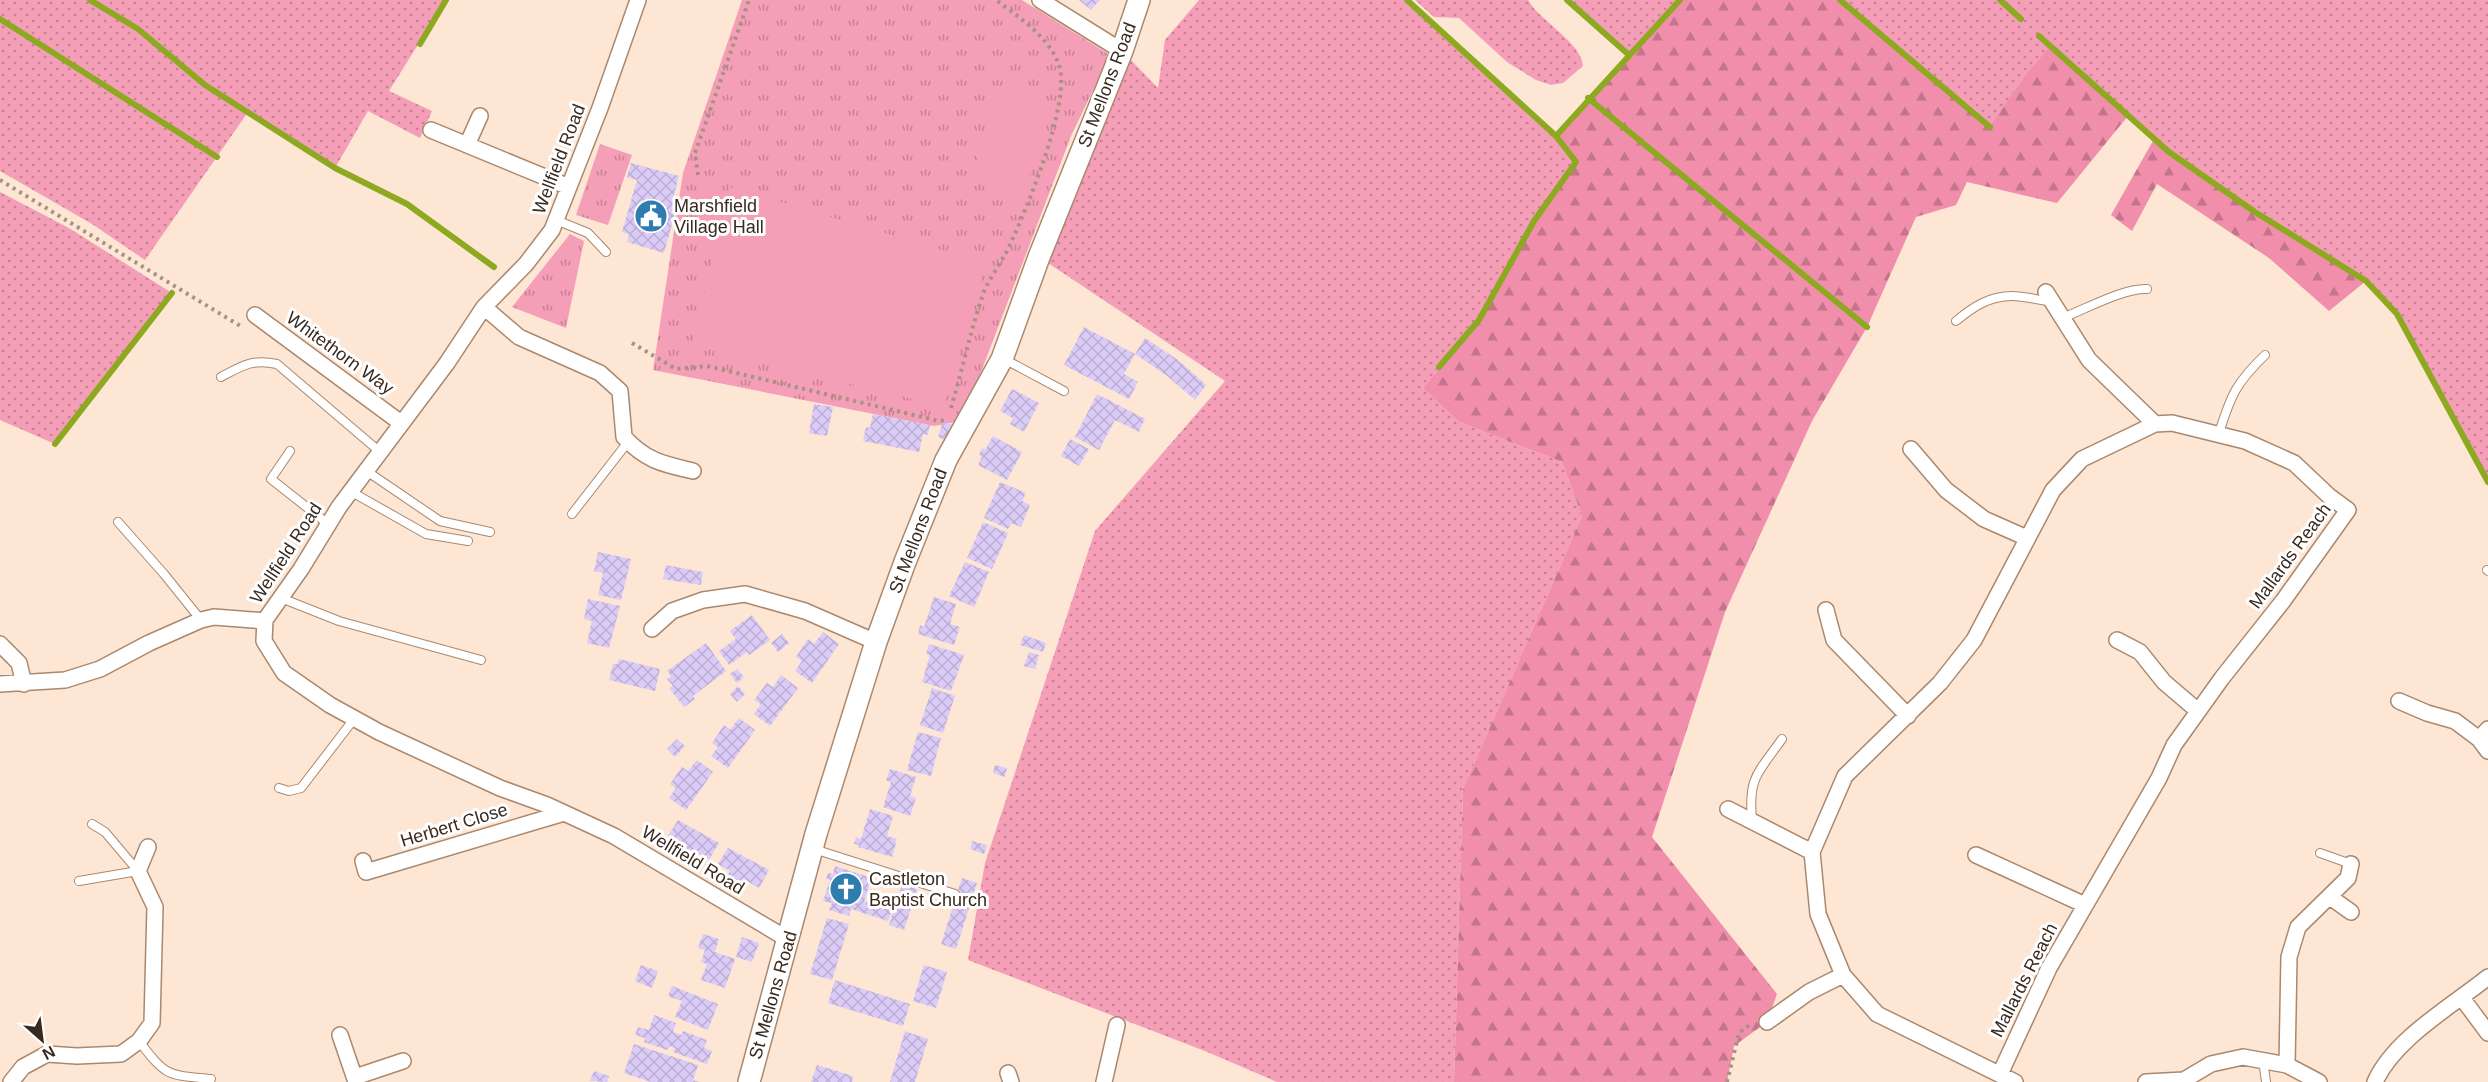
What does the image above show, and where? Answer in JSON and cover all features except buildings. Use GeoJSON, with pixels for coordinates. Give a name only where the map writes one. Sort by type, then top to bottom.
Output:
{"type":"FeatureCollection","features":[{"type":"Feature","properties":{"kind":"street","name":"Wellfield Road"},"geometry":{"type":"LineString","coordinates":[[638,0],[552,230],[526,264],[484,307],[447,363],[365,470],[265,621],[264,641],[284,673],[330,705],[379,732],[500,788],[564,813],[622,841],[789,940]]}},
{"type":"Feature","properties":{"kind":"street"},"geometry":{"type":"LineString","coordinates":[[1040,0],[1122,51]]}},
{"type":"Feature","properties":{"kind":"street","name":"St Mellons Road"},"geometry":{"type":"LineString","coordinates":[[749,1082],[812,848],[876,642],[946,460],[1002,358],[1039,257],[1122,51],[1139,0]]}},
{"type":"Feature","properties":{"kind":"street"},"geometry":{"type":"LineString","coordinates":[[467,145],[480,116]]}},
{"type":"Feature","properties":{"kind":"street"},"geometry":{"type":"LineString","coordinates":[[430,130],[569,187]]}},
{"type":"Feature","properties":{"kind":"street"},"geometry":{"type":"LineString","coordinates":[[2049,296],[2089,360],[2155,424]]}},
{"type":"Feature","properties":{"kind":"street"},"geometry":{"type":"LineString","coordinates":[[484,307],[519,337],[600,373],[620,391],[624,437],[628,442],[638,452],[658,463],[693,471]]}},
{"type":"Feature","properties":{"kind":"street","name":"Whitethorn Way"},"geometry":{"type":"LineString","coordinates":[[255,315],[401,423]]}},
{"type":"Feature","properties":{"kind":"street","name":"Mallards Reach"},"geometry":{"type":"LineString","coordinates":[[2000,1074],[2049,969],[2159,778],[2174,745],[2283,602],[2348,510],[2329,496],[2294,463],[2245,441],[2172,423],[2155,424],[2082,459],[2053,490],[1974,640],[1940,683],[1845,776],[1812,852],[1818,914],[1843,975],[1877,1014],[2015,1082]]}},
{"type":"Feature","properties":{"kind":"street"},"geometry":{"type":"LineString","coordinates":[[1911,449],[1946,490],[1984,519],[2027,538]]}},
{"type":"Feature","properties":{"kind":"street"},"geometry":{"type":"LineString","coordinates":[[652,629],[672,611],[703,600],[745,594],[805,611],[876,642]]}},
{"type":"Feature","properties":{"kind":"street"},"geometry":{"type":"LineString","coordinates":[[1826,610],[1834,640],[1908,716]]}},
{"type":"Feature","properties":{"kind":"street"},"geometry":{"type":"LineString","coordinates":[[0,684],[65,680],[100,669],[149,643],[201,620],[214,617],[265,621]]}},
{"type":"Feature","properties":{"kind":"street"},"geometry":{"type":"LineString","coordinates":[[2116,640],[2140,652],[2164,682],[2198,711]]}},
{"type":"Feature","properties":{"kind":"street"},"geometry":{"type":"LineString","coordinates":[[0,644],[19,663],[24,684]]}},
{"type":"Feature","properties":{"kind":"street"},"geometry":{"type":"LineString","coordinates":[[2399,702],[2455,721],[2485,740]]}},
{"type":"Feature","properties":{"kind":"street"},"geometry":{"type":"LineString","coordinates":[[1728,809],[1812,852]]}},
{"type":"Feature","properties":{"kind":"street","name":"Herbert Close"},"geometry":{"type":"LineString","coordinates":[[363,861],[366,872],[564,813]]}},
{"type":"Feature","properties":{"kind":"street"},"geometry":{"type":"LineString","coordinates":[[11,1082],[23,1067],[47,1054],[121,1054],[139,1041],[152,1023],[155,907],[138,871],[148,847]]}},
{"type":"Feature","properties":{"kind":"street"},"geometry":{"type":"LineString","coordinates":[[1976,855],[2085,905]]}},
{"type":"Feature","properties":{"kind":"street"},"geometry":{"type":"LineString","coordinates":[[2287,1065],[2289,957],[2298,927],[2348,878],[2351,864]]}},
{"type":"Feature","properties":{"kind":"street"},"geometry":{"type":"LineString","coordinates":[[2330,897],[2351,912]]}},
{"type":"Feature","properties":{"kind":"street"},"geometry":{"type":"LineString","coordinates":[[1767,1022],[1809,992],[1843,975]]}},
{"type":"Feature","properties":{"kind":"street"},"geometry":{"type":"LineString","coordinates":[[2375,1082],[2381,1068],[2415,1032],[2488,977]]}},
{"type":"Feature","properties":{"kind":"street"},"geometry":{"type":"LineString","coordinates":[[2462,998],[2488,1033]]}},
{"type":"Feature","properties":{"kind":"street"},"geometry":{"type":"LineString","coordinates":[[1104,1082],[1117,1026]]}},
{"type":"Feature","properties":{"kind":"street"},"geometry":{"type":"LineString","coordinates":[[340,1035],[355,1080],[403,1060]]}},
{"type":"Feature","properties":{"kind":"street"},"geometry":{"type":"LineString","coordinates":[[2146,1082],[2184,1080],[2211,1064],[2243,1057],[2287,1065],[2319,1082]]}},
{"type":"Feature","properties":{"kind":"lane"},"geometry":{"type":"LineString","coordinates":[[556,220],[588,233],[606,252]]}},
{"type":"Feature","properties":{"kind":"lane"},"geometry":{"type":"LineString","coordinates":[[2062,318],[2125,293],[2147,289]]}},
{"type":"Feature","properties":{"kind":"lane"},"geometry":{"type":"LineString","coordinates":[[1956,321],[1982,302],[1995,298],[2049,296]]}},
{"type":"Feature","properties":{"kind":"lane"},"geometry":{"type":"LineString","coordinates":[[2219,433],[2229,401],[2242,377],[2265,355]]}},
{"type":"Feature","properties":{"kind":"lane"},"geometry":{"type":"LineString","coordinates":[[1002,358],[1064,391]]}},
{"type":"Feature","properties":{"kind":"lane"},"geometry":{"type":"LineString","coordinates":[[221,377],[241,366],[259,360],[277,364],[379,451]]}},
{"type":"Feature","properties":{"kind":"lane"},"geometry":{"type":"LineString","coordinates":[[572,514],[628,442]]}},
{"type":"Feature","properties":{"kind":"lane"},"geometry":{"type":"LineString","coordinates":[[290,451],[271,479],[328,524]]}},
{"type":"Feature","properties":{"kind":"lane"},"geometry":{"type":"LineString","coordinates":[[365,470],[440,521],[490,532]]}},
{"type":"Feature","properties":{"kind":"lane"},"geometry":{"type":"LineString","coordinates":[[350,492],[426,534],[468,541]]}},
{"type":"Feature","properties":{"kind":"lane"},"geometry":{"type":"LineString","coordinates":[[118,522],[201,620]]}},
{"type":"Feature","properties":{"kind":"lane"},"geometry":{"type":"LineString","coordinates":[[281,598],[339,621],[481,660]]}},
{"type":"Feature","properties":{"kind":"lane"},"geometry":{"type":"LineString","coordinates":[[279,788],[289,791],[301,788],[354,718]]}},
{"type":"Feature","properties":{"kind":"lane"},"geometry":{"type":"LineString","coordinates":[[1752,822],[1750,794],[1754,779],[1782,739]]}},
{"type":"Feature","properties":{"kind":"lane"},"geometry":{"type":"LineString","coordinates":[[92,824],[105,832],[138,871]]}},
{"type":"Feature","properties":{"kind":"lane"},"geometry":{"type":"LineString","coordinates":[[812,848],[955,894]]}},
{"type":"Feature","properties":{"kind":"lane"},"geometry":{"type":"LineString","coordinates":[[2320,853],[2351,864]]}},
{"type":"Feature","properties":{"kind":"lane"},"geometry":{"type":"LineString","coordinates":[[79,881],[138,871]]}},
{"type":"Feature","properties":{"kind":"lane"},"geometry":{"type":"LineString","coordinates":[[139,1041],[153,1061],[171,1075],[211,1079]]}},
{"type":"Feature","properties":{"kind":"lane"},"geometry":{"type":"LineString","coordinates":[[2264,1060],[2266,1082]]}},
{"type":"Feature","properties":{"kind":"path"},"geometry":{"type":"LineString","coordinates":[[698,175],[695,153],[749,0]]}},
{"type":"Feature","properties":{"kind":"path"},"geometry":{"type":"LineString","coordinates":[[632,343],[676,369],[707,366],[939,421],[948,419],[983,295],[1027,207],[1055,121],[1060,94],[1060,67],[1052,51],[1028,24],[996,0]]}},
{"type":"Feature","properties":{"kind":"path"},"geometry":{"type":"LineString","coordinates":[[0,180],[242,327],[255,315]]}},
{"type":"Feature","properties":{"kind":"path"},"geometry":{"type":"LineString","coordinates":[[1727,1082],[1739,1033],[1755,1020],[1767,1022]]}},
{"type":"Feature","properties":{"kind":"green space"},"geometry":{"type":"Polygon","coordinates":[[[0,0],[446,0],[389,91],[432,111],[420,138],[368,111],[335,168],[248,112],[145,260],[92,224],[0,171],[0,0]]]}},
{"type":"Feature","properties":{"kind":"green space"},"geometry":{"type":"Polygon","coordinates":[[[742,0],[1022,0],[1110,55],[1071,136],[970,401],[956,422],[934,426],[653,370],[683,173],[742,0]]]}},
{"type":"Feature","properties":{"kind":"green space"},"geometry":{"type":"Polygon","coordinates":[[[1199,0],[1407,0],[1556,136],[1576,162],[1534,221],[1479,320],[1423,388],[1459,422],[1562,462],[1582,516],[1463,789],[1454,1082],[1277,1082],[1205,1051],[968,960],[985,863],[1095,531],[1225,381],[1039,257],[1122,51],[1158,88],[1165,40],[1199,0]]]}},
{"type":"Feature","properties":{"kind":"green space"},"geometry":{"type":"Polygon","coordinates":[[[1415,0],[1528,0],[1576,49],[1583,66],[1563,83],[1551,85],[1536,80],[1507,62],[1459,18],[1434,17],[1415,0]]]}},
{"type":"Feature","properties":{"kind":"green space"},"geometry":{"type":"Polygon","coordinates":[[[1567,0],[1680,0],[1629,55],[1567,0]]]}},
{"type":"Feature","properties":{"kind":"green space"},"geometry":{"type":"Polygon","coordinates":[[[1680,0],[1840,0],[1990,126],[2028,71],[2051,46],[2128,116],[2057,203],[1967,182],[1956,205],[1916,217],[1867,327],[1812,421],[1725,612],[1652,837],[1777,994],[1767,1022],[1734,1046],[1727,1082],[1454,1082],[1463,789],[1582,516],[1562,462],[1459,422],[1423,388],[1479,320],[1534,221],[1576,163],[1556,136],[1680,0]]]}},
{"type":"Feature","properties":{"kind":"green space"},"geometry":{"type":"Polygon","coordinates":[[[1840,0],[2488,0],[2488,482],[2397,314],[2366,281],[2255,212],[2169,152],[2051,47],[2028,71],[1990,127],[1840,0]]]}},
{"type":"Feature","properties":{"kind":"green space"},"geometry":{"type":"Polygon","coordinates":[[[999,86],[1052,102],[1024,196],[971,180],[999,86]]]}},
{"type":"Feature","properties":{"kind":"green space"},"geometry":{"type":"Polygon","coordinates":[[[2154,139],[2203,178],[2366,281],[2329,311],[2269,258],[2157,184],[2132,231],[2111,215],[2154,139]]]}},
{"type":"Feature","properties":{"kind":"green space"},"geometry":{"type":"Polygon","coordinates":[[[600,144],[632,155],[608,225],[576,215],[600,144]]]}},
{"type":"Feature","properties":{"kind":"green space"},"geometry":{"type":"Polygon","coordinates":[[[730,187],[986,263],[944,407],[692,345],[730,187]]]}},
{"type":"Feature","properties":{"kind":"green space"},"geometry":{"type":"Polygon","coordinates":[[[0,192],[69,228],[172,293],[55,444],[0,420],[0,192]]]}},
{"type":"Feature","properties":{"kind":"green space"},"geometry":{"type":"Polygon","coordinates":[[[570,234],[584,241],[566,328],[512,307],[570,234]]]}},
{"type":"Feature","properties":{"kind":"waterway"},"geometry":{"type":"LineString","coordinates":[[90,0],[138,29],[205,85],[335,168],[407,204],[494,267]]}},
{"type":"Feature","properties":{"kind":"waterway"},"geometry":{"type":"LineString","coordinates":[[420,44],[446,0]]}},
{"type":"Feature","properties":{"kind":"waterway"},"geometry":{"type":"LineString","coordinates":[[1407,0],[1556,136],[1576,162],[1534,221],[1479,320],[1439,367]]}},
{"type":"Feature","properties":{"kind":"waterway"},"geometry":{"type":"LineString","coordinates":[[1567,0],[1629,55]]}},
{"type":"Feature","properties":{"kind":"waterway"},"geometry":{"type":"LineString","coordinates":[[1556,136],[1680,0]]}},
{"type":"Feature","properties":{"kind":"waterway"},"geometry":{"type":"LineString","coordinates":[[1840,0],[1990,127]]}},
{"type":"Feature","properties":{"kind":"waterway"},"geometry":{"type":"LineString","coordinates":[[2000,0],[2021,19]]}},
{"type":"Feature","properties":{"kind":"waterway"},"geometry":{"type":"LineString","coordinates":[[0,19],[217,157]]}},
{"type":"Feature","properties":{"kind":"waterway"},"geometry":{"type":"LineString","coordinates":[[2039,36],[2169,152],[2255,212],[2366,281],[2397,314],[2488,482]]}},
{"type":"Feature","properties":{"kind":"waterway"},"geometry":{"type":"LineString","coordinates":[[1588,98],[1867,327]]}},
{"type":"Feature","properties":{"kind":"waterway"},"geometry":{"type":"LineString","coordinates":[[55,444],[172,293]]}},
{"type":"Feature","properties":{"kind":"place","name":"Marshfield Village Hall"},"geometry":{"type":"Point","coordinates":[651,216]}},
{"type":"Feature","properties":{"kind":"place","name":"Castleton Baptist Church"},"geometry":{"type":"Point","coordinates":[846,889]}}]}
